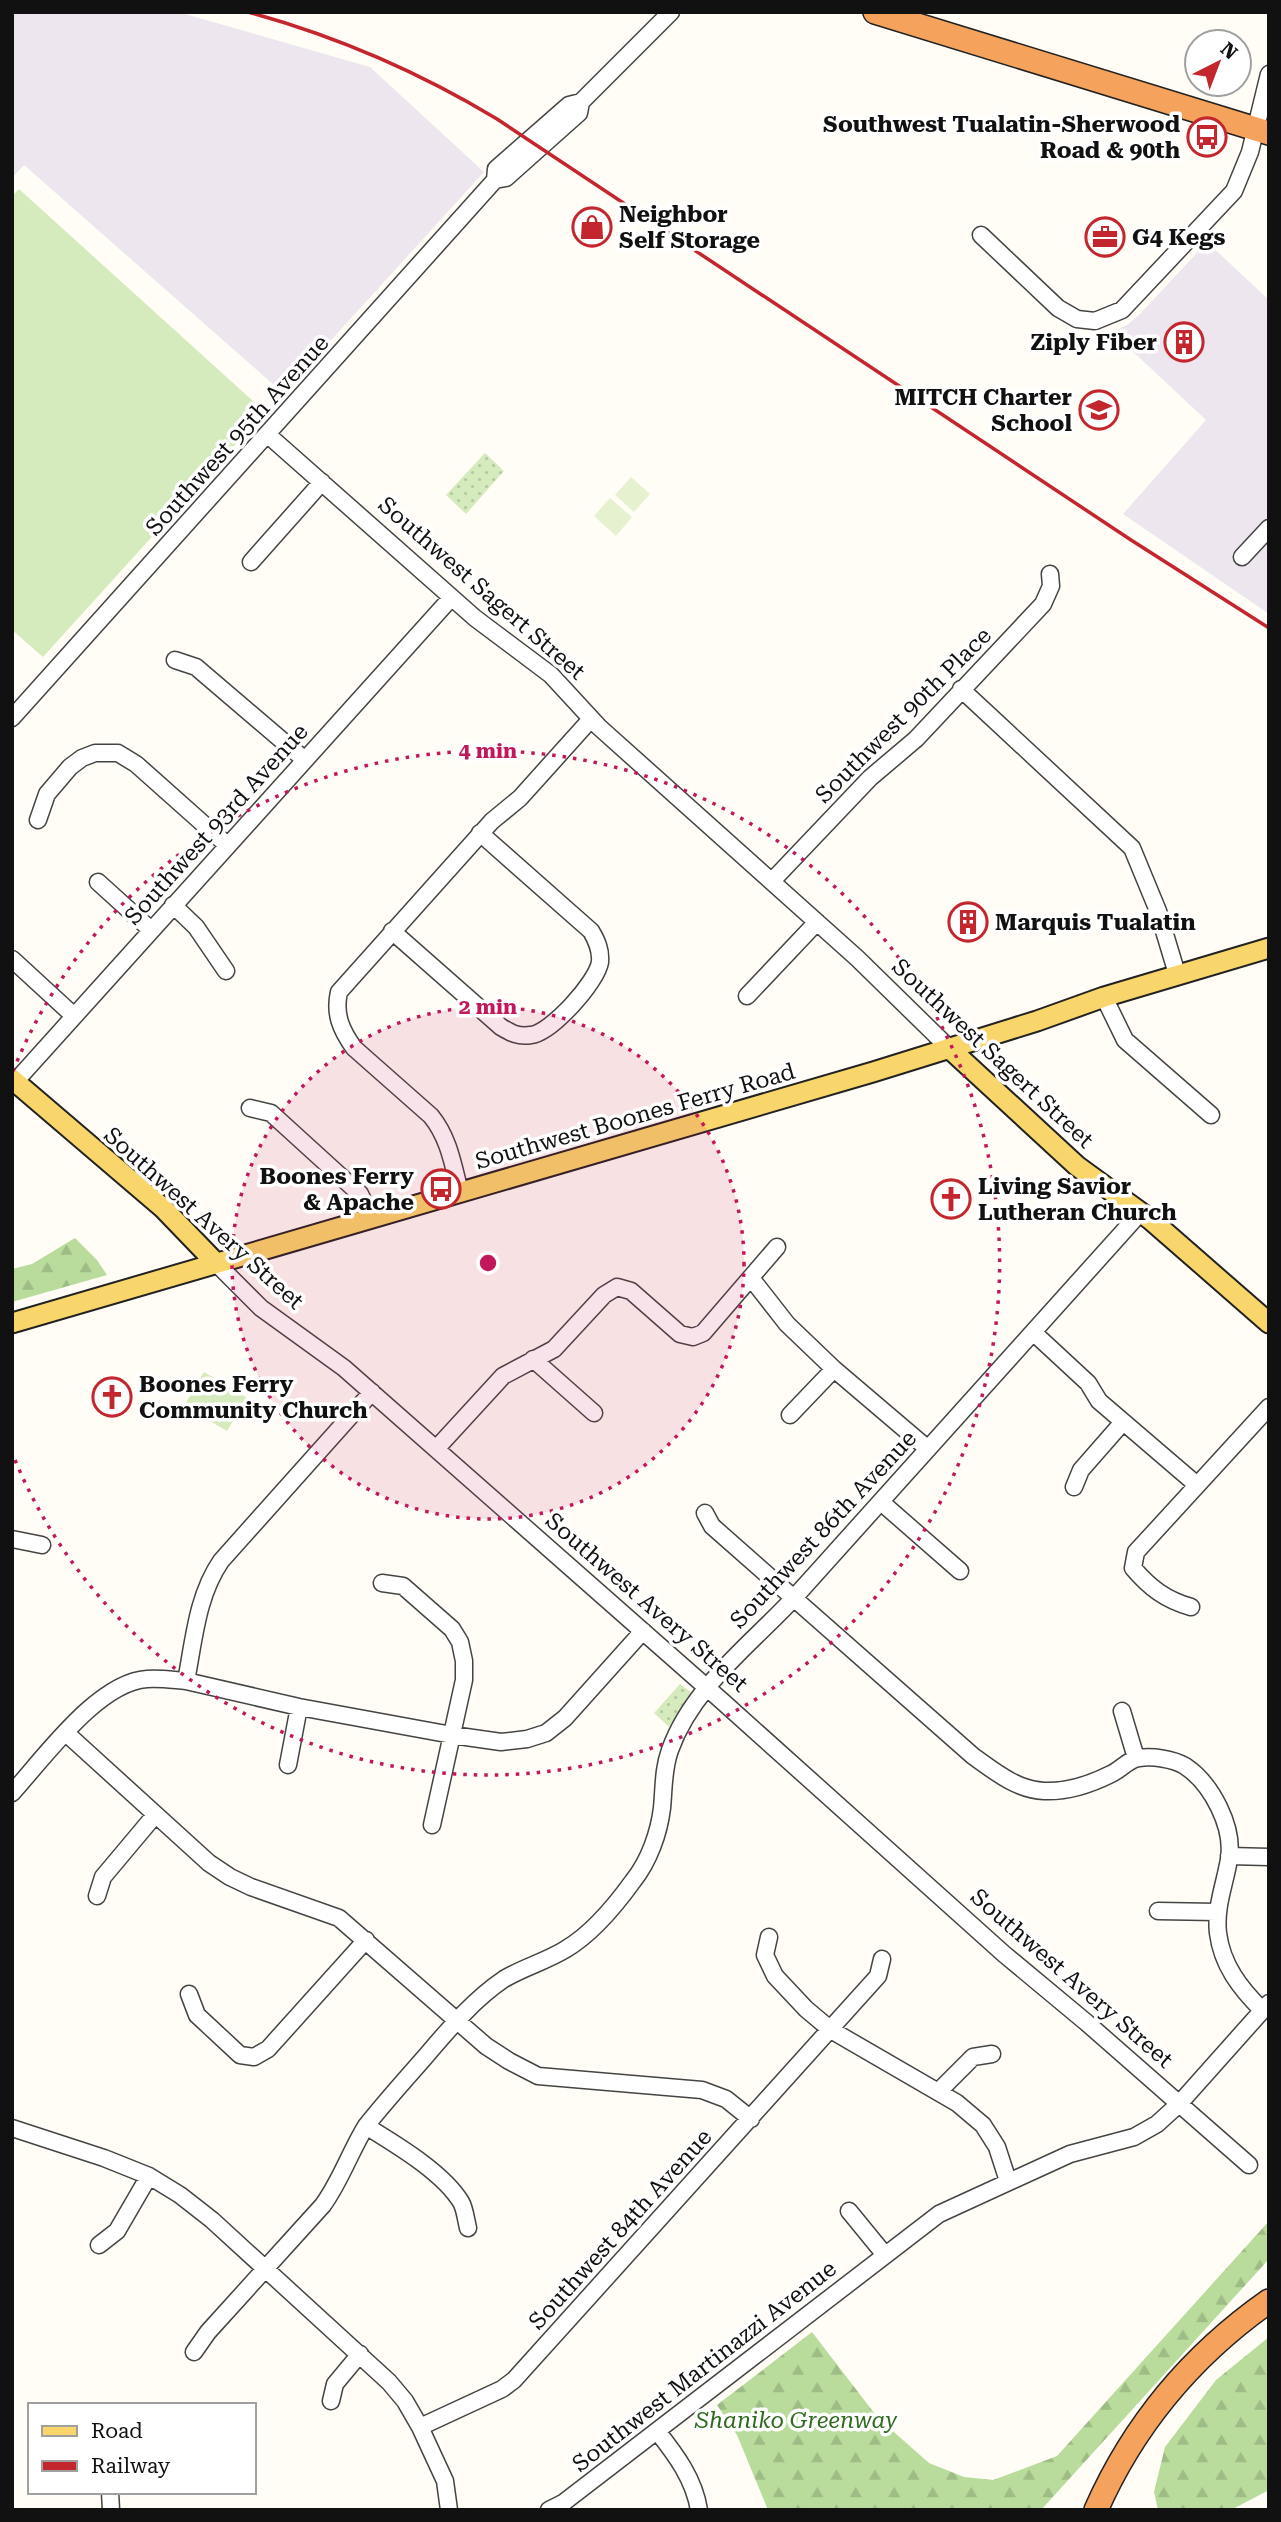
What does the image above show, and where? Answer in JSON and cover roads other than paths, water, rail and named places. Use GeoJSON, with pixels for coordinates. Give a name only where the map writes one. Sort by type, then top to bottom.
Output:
{"type":"FeatureCollection","features":[{"type":"Feature","properties":{"kind":"highway"},"geometry":{"type":"LineString","coordinates":[[875,12],[1262,131]]}},
{"type":"Feature","properties":{"kind":"highway"},"geometry":{"type":"LineString","coordinates":[[1096,2510],[1125,2452],[1165,2395],[1218,2340],[1269,2301]]}},
{"type":"Feature","properties":{"kind":"main road","name":"Southwest Boones Ferry Road"},"geometry":{"type":"LineString","coordinates":[[12,1323],[949,1048],[1177,974],[1269,948]]}},
{"type":"Feature","properties":{"kind":"main road","name":"Southwest Sagert Street"},"geometry":{"type":"LineString","coordinates":[[949,1048],[1087,1175],[1140,1213],[1269,1323]]}},
{"type":"Feature","properties":{"kind":"main road","name":"Southwest Avery Street"},"geometry":{"type":"LineString","coordinates":[[14,1080],[163,1208],[216,1263]]}},
{"type":"Feature","properties":{"kind":"street","name":"Southwest 95th Avenue"},"geometry":{"type":"LineString","coordinates":[[12,718],[495,180],[496,169],[569,105],[581,102],[671,12]]}},
{"type":"Feature","properties":{"kind":"street"},"geometry":{"type":"LineString","coordinates":[[981,235],[1058,308],[1076,319],[1095,321],[1122,310],[1234,191],[1262,131],[1269,74]]}},
{"type":"Feature","properties":{"kind":"street","name":"Southwest Sagert Street"},"geometry":{"type":"LineString","coordinates":[[268,435],[451,598],[488,629],[541,666],[591,719],[881,980],[949,1048]]}},
{"type":"Feature","properties":{"kind":"street"},"geometry":{"type":"LineString","coordinates":[[251,562],[322,482]]}},
{"type":"Feature","properties":{"kind":"street"},"geometry":{"type":"LineString","coordinates":[[1242,557],[1269,528]]}},
{"type":"Feature","properties":{"kind":"street","name":"Southwest 90th Place"},"geometry":{"type":"LineString","coordinates":[[772,881],[870,778],[916,739],[1044,604],[1051,586],[1050,574]]}},
{"type":"Feature","properties":{"kind":"street","name":"Southwest 93rd Avenue"},"geometry":{"type":"LineString","coordinates":[[14,1080],[451,598]]}},
{"type":"Feature","properties":{"kind":"street"},"geometry":{"type":"LineString","coordinates":[[176,660],[196,667],[305,760]]}},
{"type":"Feature","properties":{"kind":"street"},"geometry":{"type":"LineString","coordinates":[[961,689],[1132,848],[1158,911],[1177,974]]}},
{"type":"Feature","properties":{"kind":"street"},"geometry":{"type":"LineString","coordinates":[[460,1192],[446,1139],[440,1128],[431,1116],[354,1048],[345,1035],[336,1005],[339,992],[481,833],[520,798],[591,719]]}},
{"type":"Feature","properties":{"kind":"street"},"geometry":{"type":"LineString","coordinates":[[38,820],[47,794],[70,767],[82,758],[95,754],[118,753],[136,764],[227,845]]}},
{"type":"Feature","properties":{"kind":"street"},"geometry":{"type":"LineString","coordinates":[[392,931],[501,1027],[515,1036],[533,1035],[549,1028],[592,980],[600,964],[600,949],[592,931],[481,833]]}},
{"type":"Feature","properties":{"kind":"street"},"geometry":{"type":"LineString","coordinates":[[98,882],[151,930]]}},
{"type":"Feature","properties":{"kind":"street"},"geometry":{"type":"LineString","coordinates":[[173,905],[196,927],[226,971]]}},
{"type":"Feature","properties":{"kind":"street"},"geometry":{"type":"LineString","coordinates":[[747,996],[817,922]]}},
{"type":"Feature","properties":{"kind":"street"},"geometry":{"type":"LineString","coordinates":[[12,959],[74,1016]]}},
{"type":"Feature","properties":{"kind":"street"},"geometry":{"type":"LineString","coordinates":[[1104,997],[1125,1040],[1211,1115]]}},
{"type":"Feature","properties":{"kind":"street"},"geometry":{"type":"LineString","coordinates":[[250,1108],[271,1113],[365,1199],[371,1217]]}},
{"type":"Feature","properties":{"kind":"street","name":"Southwest 86th Avenue"},"geometry":{"type":"LineString","coordinates":[[194,2352],[208,2332],[334,2190],[366,2126],[457,2020],[481,1997],[506,1979],[565,1950],[586,1935],[634,1880],[647,1860],[657,1833],[670,1750],[687,1715],[708,1688],[793,1599],[1140,1213]]}},
{"type":"Feature","properties":{"kind":"street"},"geometry":{"type":"LineString","coordinates":[[436,1448],[493,1384],[513,1369],[559,1344],[604,1295],[618,1287],[631,1291],[680,1334],[693,1337],[703,1333],[777,1247]]}},
{"type":"Feature","properties":{"kind":"street","name":"Southwest Avery Street"},"geometry":{"type":"LineString","coordinates":[[216,1263],[261,1308],[330,1357],[372,1392],[1004,1954],[1249,2165]]}},
{"type":"Feature","properties":{"kind":"street"},"geometry":{"type":"LineString","coordinates":[[751,1278],[787,1324],[834,1369],[928,1450]]}},
{"type":"Feature","properties":{"kind":"street"},"geometry":{"type":"LineString","coordinates":[[1034,1333],[1073,1368],[1100,1401],[1197,1485]]}},
{"type":"Feature","properties":{"kind":"street"},"geometry":{"type":"LineString","coordinates":[[533,1359],[594,1413]]}},
{"type":"Feature","properties":{"kind":"street"},"geometry":{"type":"LineString","coordinates":[[790,1415],[834,1369]]}},
{"type":"Feature","properties":{"kind":"street"},"geometry":{"type":"LineString","coordinates":[[186,1681],[202,1597],[209,1578],[221,1561],[372,1392]]}},
{"type":"Feature","properties":{"kind":"street"},"geometry":{"type":"LineString","coordinates":[[1191,1607],[1171,1602],[1147,1585],[1133,1568],[1136,1552],[1269,1407]]}},
{"type":"Feature","properties":{"kind":"street"},"geometry":{"type":"LineString","coordinates":[[1074,1487],[1081,1470],[1123,1422]]}},
{"type":"Feature","properties":{"kind":"street"},"geometry":{"type":"LineString","coordinates":[[881,1502],[960,1571]]}},
{"type":"Feature","properties":{"kind":"street"},"geometry":{"type":"LineString","coordinates":[[705,1513],[712,1526],[973,1756],[1019,1785],[1044,1791],[1075,1788],[1112,1774],[1136,1758],[1162,1758],[1184,1766],[1204,1783],[1227,1833],[1229,1856],[1217,1912],[1218,1935],[1224,1959],[1234,1979],[1265,2007]]}},
{"type":"Feature","properties":{"kind":"street"},"geometry":{"type":"LineString","coordinates":[[12,1539],[42,1545]]}},
{"type":"Feature","properties":{"kind":"street"},"geometry":{"type":"LineString","coordinates":[[382,1583],[403,1586],[452,1629],[460,1643],[464,1661],[464,1680],[432,1825]]}},
{"type":"Feature","properties":{"kind":"street"},"geometry":{"type":"LineString","coordinates":[[12,1793],[66,1733],[106,1694],[146,1679],[186,1681],[299,1707],[501,1742],[527,1739],[546,1733],[565,1718],[643,1631]]}},
{"type":"Feature","properties":{"kind":"street"},"geometry":{"type":"LineString","coordinates":[[288,1766],[299,1707]]}},
{"type":"Feature","properties":{"kind":"street"},"geometry":{"type":"LineString","coordinates":[[1122,1711],[1136,1758]]}},
{"type":"Feature","properties":{"kind":"street"},"geometry":{"type":"LineString","coordinates":[[66,1733],[209,1863],[230,1877],[339,1918],[486,2046],[509,2062],[538,2076],[702,2090],[726,2099],[751,2119]]}},
{"type":"Feature","properties":{"kind":"street"},"geometry":{"type":"LineString","coordinates":[[97,1896],[103,1877],[155,1815]]}},
{"type":"Feature","properties":{"kind":"street"},"geometry":{"type":"LineString","coordinates":[[1229,1856],[1269,1857]]}},
{"type":"Feature","properties":{"kind":"street"},"geometry":{"type":"LineString","coordinates":[[1158,1911],[1217,1912]]}},
{"type":"Feature","properties":{"kind":"street"},"geometry":{"type":"LineString","coordinates":[[769,1937],[765,1955],[775,1976],[806,2009],[831,2029],[915,2080],[939,2091],[983,2125],[997,2147],[1008,2181]]}},
{"type":"Feature","properties":{"kind":"street"},"geometry":{"type":"LineString","coordinates":[[189,1994],[197,2015],[240,2055],[254,2057],[268,2049],[366,1940]]}},
{"type":"Feature","properties":{"kind":"street","name":"Southwest 84th Avenue"},"geometry":{"type":"LineString","coordinates":[[420,2427],[502,2389],[514,2380],[878,1976],[882,1959]]}},
{"type":"Feature","properties":{"kind":"street","name":"Southwest Martinazzi Avenue"},"geometry":{"type":"LineString","coordinates":[[559,2507],[939,2214],[1070,2154],[1134,2137],[1157,2124],[1180,2104],[1265,2007]]}},
{"type":"Feature","properties":{"kind":"street"},"geometry":{"type":"LineString","coordinates":[[939,2091],[974,2057],[992,2054]]}},
{"type":"Feature","properties":{"kind":"street"},"geometry":{"type":"LineString","coordinates":[[366,2126],[404,2149],[439,2178],[461,2202],[468,2228]]}},
{"type":"Feature","properties":{"kind":"street"},"geometry":{"type":"LineString","coordinates":[[12,2128],[104,2158],[149,2176],[180,2195],[212,2220],[264,2270],[360,2354],[405,2401],[445,2481],[449,2510]]}},
{"type":"Feature","properties":{"kind":"street"},"geometry":{"type":"LineString","coordinates":[[100,2245],[117,2231],[149,2176]]}},
{"type":"Feature","properties":{"kind":"street"},"geometry":{"type":"LineString","coordinates":[[849,2211],[885,2255]]}},
{"type":"Feature","properties":{"kind":"street"},"geometry":{"type":"LineString","coordinates":[[331,2401],[335,2384],[360,2354]]}},
{"type":"Feature","properties":{"kind":"street"},"geometry":{"type":"LineString","coordinates":[[657,2431],[678,2458],[693,2487],[699,2510]]}},
{"type":"Feature","properties":{"kind":"railway"},"geometry":{"type":"LineString","coordinates":[[248,12],[313,32],[376,57],[438,86],[497,119],[1131,540],[1269,628]]}},
{"type":"Feature","properties":{"kind":"place","name":"Southwest Tualatin-Sherwood Road & 90th"},"geometry":{"type":"Point","coordinates":[1207,137]}},
{"type":"Feature","properties":{"kind":"place","name":"Neighbor Self Storage"},"geometry":{"type":"Point","coordinates":[592,227]}},
{"type":"Feature","properties":{"kind":"place","name":"G4 Kegs"},"geometry":{"type":"Point","coordinates":[1105,237]}},
{"type":"Feature","properties":{"kind":"place","name":"Ziply Fiber"},"geometry":{"type":"Point","coordinates":[1184,342]}},
{"type":"Feature","properties":{"kind":"place","name":"MITCH Charter School"},"geometry":{"type":"Point","coordinates":[1099,410]}},
{"type":"Feature","properties":{"kind":"place","name":"Marquis Tualatin"},"geometry":{"type":"Point","coordinates":[968,922]}},
{"type":"Feature","properties":{"kind":"place","name":"Boones Ferry & Apache"},"geometry":{"type":"Point","coordinates":[441,1189]}},
{"type":"Feature","properties":{"kind":"place","name":"Living Savior Lutheran Church"},"geometry":{"type":"Point","coordinates":[951,1199]}},
{"type":"Feature","properties":{"kind":"place","name":"Boones Ferry Community Church"},"geometry":{"type":"Point","coordinates":[112,1397]}},
{"type":"Feature","properties":{"kind":"park label","name":"Shaniko Greenway"},"geometry":{"type":"Point","coordinates":[796,2420]}}]}
